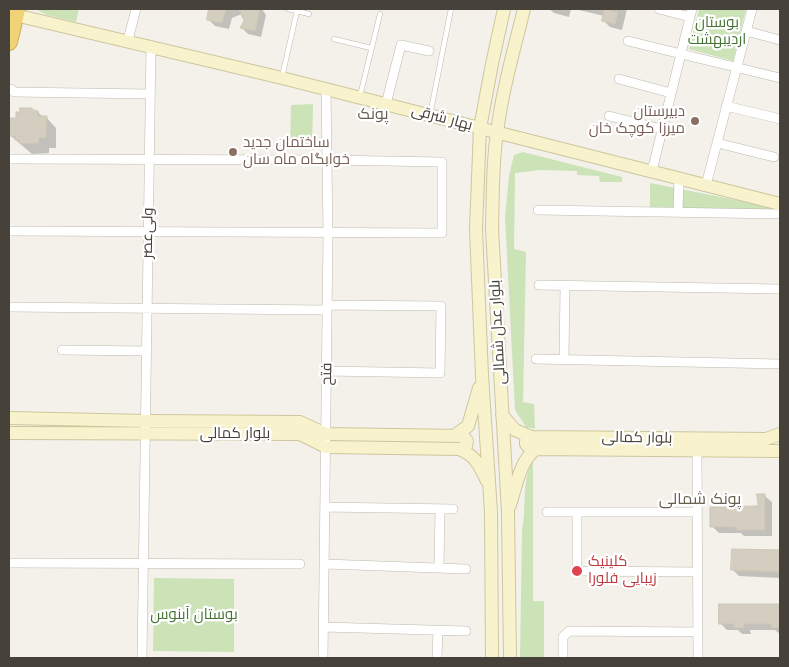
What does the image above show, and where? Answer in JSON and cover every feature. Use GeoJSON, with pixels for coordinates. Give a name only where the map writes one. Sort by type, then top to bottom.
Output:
{"type":"FeatureCollection","features":[{"type":"Feature","properties":{"kind":"highway"},"geometry":{"type":"LineString","coordinates":[[9,42],[16,12]]}},
{"type":"Feature","properties":{"kind":"street"},"geometry":{"type":"LineString","coordinates":[[128,40],[136,9]]}},
{"type":"Feature","properties":{"kind":"street","name":"بلوار عدل شمالی"},"geometry":{"type":"LineString","coordinates":[[492,658],[489,487],[476,229],[480,128],[504,9]]}},
{"type":"Feature","properties":{"kind":"street","name":"بلوار عدل شمالی"},"geometry":{"type":"LineString","coordinates":[[510,658],[508,512],[492,228],[497,132],[524,9]]}},
{"type":"Feature","properties":{"kind":"street"},"geometry":{"type":"LineString","coordinates":[[652,172],[691,13],[660,9]]}},
{"type":"Feature","properties":{"kind":"street"},"geometry":{"type":"LineString","coordinates":[[706,185],[752,9]]}},
{"type":"Feature","properties":{"kind":"street","name":"بهار شرقی"},"geometry":{"type":"LineString","coordinates":[[16,12],[780,204]]}},
{"type":"Feature","properties":{"kind":"street"},"geometry":{"type":"LineString","coordinates":[[746,31],[780,40]]}},
{"type":"Feature","properties":{"kind":"street"},"geometry":{"type":"LineString","coordinates":[[628,41],[780,78]]}},
{"type":"Feature","properties":{"kind":"street"},"geometry":{"type":"LineString","coordinates":[[386,104],[401,45],[428,51]]}},
{"type":"Feature","properties":{"kind":"street","name":"ولی‌عصر"},"geometry":{"type":"LineString","coordinates":[[142,658],[151,46]]}},
{"type":"Feature","properties":{"kind":"street"},"geometry":{"type":"LineString","coordinates":[[619,80],[671,93]]}},
{"type":"Feature","properties":{"kind":"street"},"geometry":{"type":"LineString","coordinates":[[11,89],[14,92],[150,94]]}},
{"type":"Feature","properties":{"kind":"street","name":"فتح"},"geometry":{"type":"LineString","coordinates":[[323,658],[328,234],[326,89]]}},
{"type":"Feature","properties":{"kind":"street"},"geometry":{"type":"LineString","coordinates":[[726,106],[780,119]]}},
{"type":"Feature","properties":{"kind":"street"},"geometry":{"type":"LineString","coordinates":[[609,116],[662,129]]}},
{"type":"Feature","properties":{"kind":"street"},"geometry":{"type":"LineString","coordinates":[[717,143],[774,157]]}},
{"type":"Feature","properties":{"kind":"street"},"geometry":{"type":"LineString","coordinates":[[9,159],[442,162],[442,233],[328,234],[9,231]]}},
{"type":"Feature","properties":{"kind":"street"},"geometry":{"type":"LineString","coordinates":[[678,212],[679,178]]}},
{"type":"Feature","properties":{"kind":"street"},"geometry":{"type":"LineString","coordinates":[[538,210],[780,214]]}},
{"type":"Feature","properties":{"kind":"street"},"geometry":{"type":"LineString","coordinates":[[539,285],[780,290]]}},
{"type":"Feature","properties":{"kind":"street"},"geometry":{"type":"LineString","coordinates":[[564,360],[565,286]]}},
{"type":"Feature","properties":{"kind":"street"},"geometry":{"type":"LineString","coordinates":[[9,307],[327,308],[441,306],[440,373],[326,371]]}},
{"type":"Feature","properties":{"kind":"street"},"geometry":{"type":"LineString","coordinates":[[62,350],[147,351]]}},
{"type":"Feature","properties":{"kind":"street"},"geometry":{"type":"LineString","coordinates":[[536,359],[780,364]]}},
{"type":"Feature","properties":{"kind":"street"},"geometry":{"type":"LineString","coordinates":[[482,376],[468,426],[459,442],[475,459],[489,487]]}},
{"type":"Feature","properties":{"kind":"street"},"geometry":{"type":"LineString","coordinates":[[502,415],[515,430],[533,445],[522,468],[508,512]]}},
{"type":"Feature","properties":{"kind":"street","name":"بلوار کمالی"},"geometry":{"type":"LineString","coordinates":[[9,418],[300,434],[326,441],[459,442]]}},
{"type":"Feature","properties":{"kind":"street","name":"بلوار کمالی"},"geometry":{"type":"LineString","coordinates":[[9,433],[146,427]]}},
{"type":"Feature","properties":{"kind":"street","name":"بلوار کمالی"},"geometry":{"type":"LineString","coordinates":[[533,445],[766,439],[780,434]]}},
{"type":"Feature","properties":{"kind":"street","name":"بلوار کمالی"},"geometry":{"type":"LineString","coordinates":[[533,445],[780,451]]}},
{"type":"Feature","properties":{"kind":"street"},"geometry":{"type":"LineString","coordinates":[[697,450],[698,658]]}},
{"type":"Feature","properties":{"kind":"street"},"geometry":{"type":"LineString","coordinates":[[326,507],[453,509]]}},
{"type":"Feature","properties":{"kind":"street"},"geometry":{"type":"LineString","coordinates":[[439,568],[440,509]]}},
{"type":"Feature","properties":{"kind":"street"},"geometry":{"type":"LineString","coordinates":[[546,512],[697,512]]}},
{"type":"Feature","properties":{"kind":"street"},"geometry":{"type":"LineString","coordinates":[[577,512],[577,571],[698,572]]}},
{"type":"Feature","properties":{"kind":"street"},"geometry":{"type":"LineString","coordinates":[[9,563],[144,565],[300,564]]}},
{"type":"Feature","properties":{"kind":"street"},"geometry":{"type":"LineString","coordinates":[[324,564],[466,569]]}},
{"type":"Feature","properties":{"kind":"street"},"geometry":{"type":"LineString","coordinates":[[323,627],[466,631]]}},
{"type":"Feature","properties":{"kind":"street"},"geometry":{"type":"LineString","coordinates":[[437,658],[438,630]]}},
{"type":"Feature","properties":{"kind":"street"},"geometry":{"type":"LineString","coordinates":[[563,658],[563,638],[569,631],[698,632]]}},
{"type":"Feature","properties":{"kind":"lane"},"geometry":{"type":"LineString","coordinates":[[288,9],[309,14]]}},
{"type":"Feature","properties":{"kind":"lane"},"geometry":{"type":"LineString","coordinates":[[430,115],[451,9]]}},
{"type":"Feature","properties":{"kind":"lane"},"geometry":{"type":"LineString","coordinates":[[282,78],[297,11]]}},
{"type":"Feature","properties":{"kind":"lane"},"geometry":{"type":"LineString","coordinates":[[360,97],[380,14]]}},
{"type":"Feature","properties":{"kind":"lane"},"geometry":{"type":"LineString","coordinates":[[334,39],[372,48]]}},
{"type":"Feature","properties":{"kind":"green space"},"geometry":{"type":"Polygon","coordinates":[[[35,9],[79,9],[76,22],[47,15],[35,9]]]}},
{"type":"Feature","properties":{"kind":"green space","name":"بوستان اردیبهشت"},"geometry":{"type":"Polygon","coordinates":[[[699,9],[746,9],[733,61],[689,49],[699,9]]]}},
{"type":"Feature","properties":{"kind":"green space"},"geometry":{"type":"Polygon","coordinates":[[[313,104],[312,147],[290,148],[291,105],[313,104]]]}},
{"type":"Feature","properties":{"kind":"green space"},"geometry":{"type":"Polygon","coordinates":[[[523,152],[622,177],[622,182],[600,182],[599,176],[577,175],[577,171],[540,170],[515,173],[514,249],[526,252],[523,402],[534,404],[535,429],[526,427],[515,410],[505,217],[509,176],[514,155],[523,152]]]}},
{"type":"Feature","properties":{"kind":"green space"},"geometry":{"type":"Polygon","coordinates":[[[650,183],[776,208],[775,211],[650,208],[650,183]]]}},
{"type":"Feature","properties":{"kind":"green space"},"geometry":{"type":"Polygon","coordinates":[[[533,460],[533,601],[544,601],[544,658],[520,658],[522,531],[527,477],[533,460]]]}},
{"type":"Feature","properties":{"kind":"green space","name":"بوستان آبنوس"},"geometry":{"type":"Polygon","coordinates":[[[154,578],[234,579],[234,652],[153,651],[154,578]]]}},
{"type":"Feature","properties":{"kind":"building"},"geometry":{"type":"Polygon","coordinates":[[[209,9],[226,9],[222,23],[207,20],[209,9]]]}},
{"type":"Feature","properties":{"kind":"building"},"geometry":{"type":"Polygon","coordinates":[[[239,9],[260,9],[255,31],[240,28],[244,21],[239,9]]]}},
{"type":"Feature","properties":{"kind":"building"},"geometry":{"type":"Polygon","coordinates":[[[604,9],[618,12],[615,24],[602,21],[604,9]]]}},
{"type":"Feature","properties":{"kind":"building"},"geometry":{"type":"Polygon","coordinates":[[[20,108],[32,108],[38,111],[38,116],[47,116],[46,138],[39,138],[39,143],[20,144],[19,140],[15,140],[15,136],[9,136],[9,118],[16,118],[16,112],[20,112],[20,108]]]}},
{"type":"Feature","properties":{"kind":"building"},"geometry":{"type":"Polygon","coordinates":[[[757,494],[765,494],[765,530],[736,530],[736,527],[710,527],[710,507],[758,506],[757,494]]]}},
{"type":"Feature","properties":{"kind":"building"},"geometry":{"type":"Polygon","coordinates":[[[732,549],[780,550],[780,572],[731,570],[732,549]]]}},
{"type":"Feature","properties":{"kind":"building"},"geometry":{"type":"Polygon","coordinates":[[[719,604],[779,604],[779,628],[771,628],[771,624],[744,624],[744,628],[734,628],[734,624],[719,624],[719,604]]]}},
{"type":"Feature","properties":{"kind":"place","name":"دبیرستان میرزا کوچک خان"},"geometry":{"type":"Point","coordinates":[695,121]}},
{"type":"Feature","properties":{"kind":"place","name":"ساختمان جدید خوابگاه ماه سان"},"geometry":{"type":"Point","coordinates":[233,152]}},
{"type":"Feature","properties":{"kind":"place","name":"کلینیک زیبایی فلورا"},"geometry":{"type":"Point","coordinates":[577,571]}},
{"type":"Feature","properties":{"kind":"district","name":"پونک"},"geometry":{"type":"Point","coordinates":[373,115]}},
{"type":"Feature","properties":{"kind":"district","name":"پونک شمالی"},"geometry":{"type":"Point","coordinates":[700,500]}}]}
